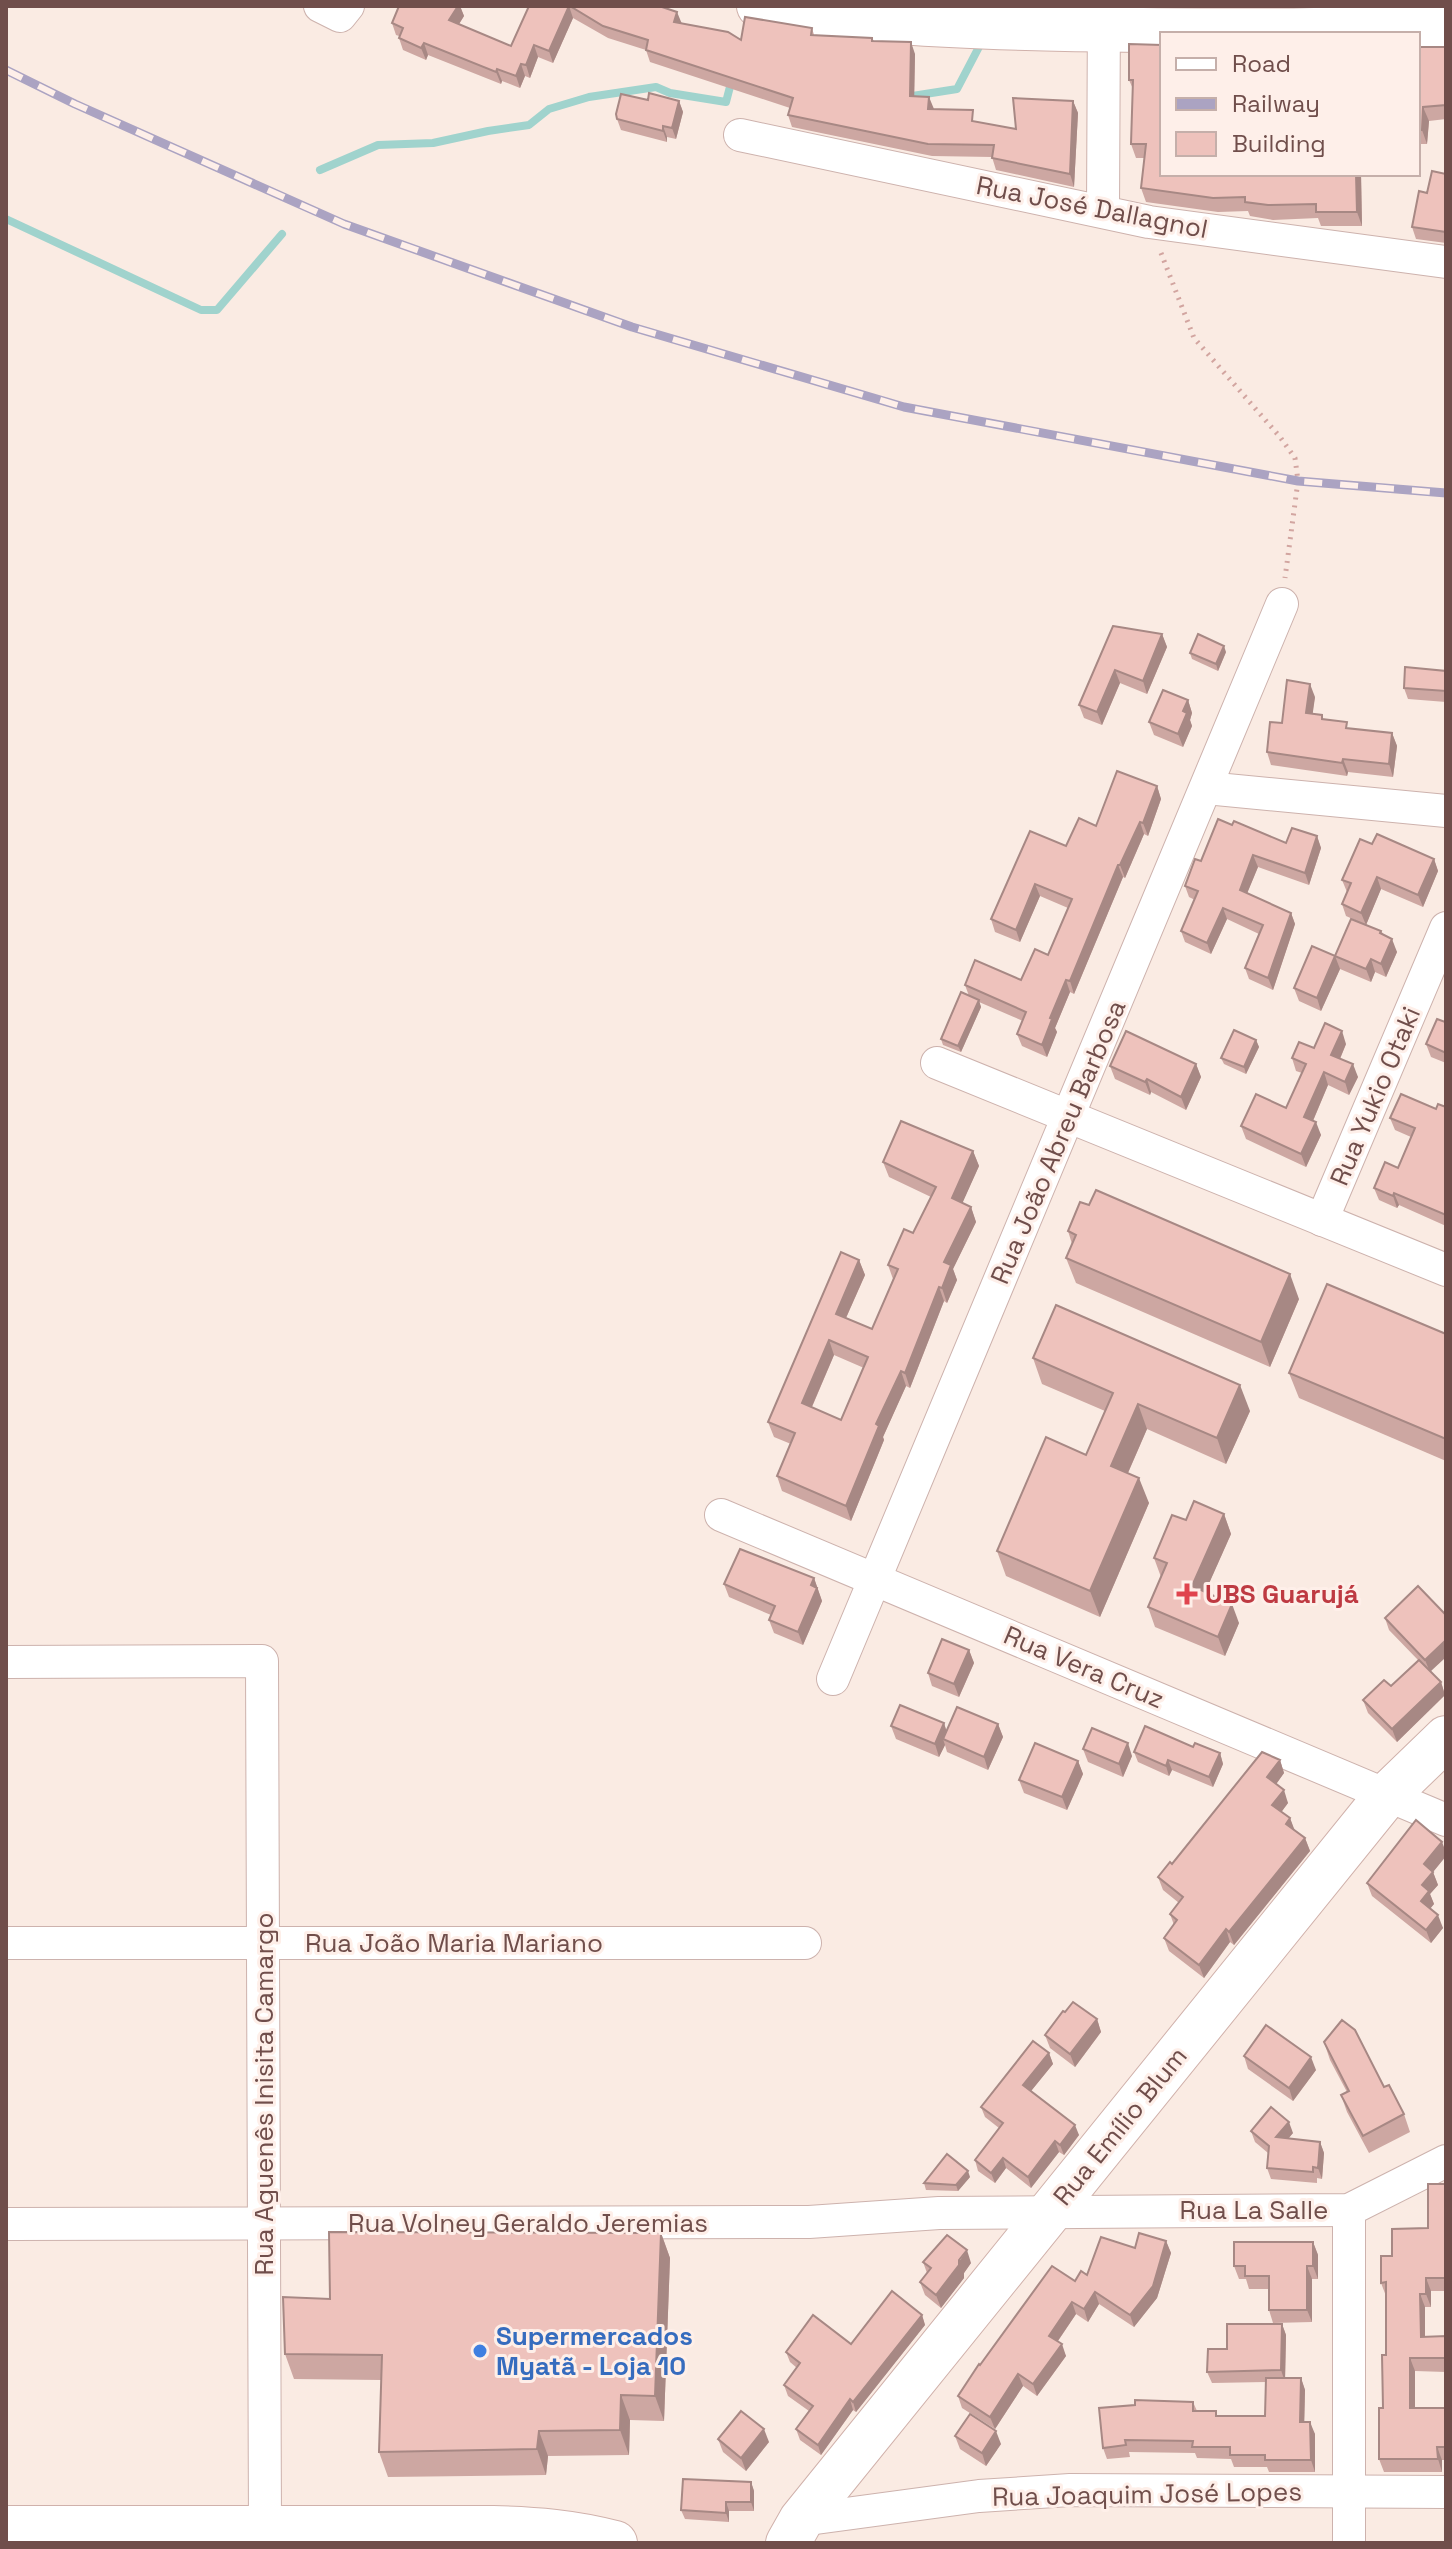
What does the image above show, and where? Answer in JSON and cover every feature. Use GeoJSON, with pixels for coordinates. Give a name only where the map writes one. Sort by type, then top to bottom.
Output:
{"type":"FeatureCollection","features":[{"type":"Feature","properties":{"kind":"main road"},"geometry":{"type":"LineString","coordinates":[[759,6],[809,14],[928,24],[1104,18],[1283,31],[1446,24]]}},
{"type":"Feature","properties":{"kind":"main road","name":"Rua Emílio Blum"},"geometry":{"type":"LineString","coordinates":[[785,2535],[1387,1795],[1446,1738]]}},
{"type":"Feature","properties":{"kind":"main road"},"geometry":{"type":"LineString","coordinates":[[6,2528],[542,2529],[584,2534],[615,2543]]}},
{"type":"Feature","properties":{"kind":"street"},"geometry":{"type":"LineString","coordinates":[[1103,211],[1104,18]]}},
{"type":"Feature","properties":{"kind":"street","name":"Rua José Dallagnol"},"geometry":{"type":"LineString","coordinates":[[740,135],[1149,222],[1446,262]]}},
{"type":"Feature","properties":{"kind":"street","name":"Rua João Abreu Barbosa"},"geometry":{"type":"LineString","coordinates":[[833,1679],[1282,604]]}},
{"type":"Feature","properties":{"kind":"street"},"geometry":{"type":"LineString","coordinates":[[1206,788],[1446,811]]}},
{"type":"Feature","properties":{"kind":"street","name":"Rua Yukio Otaki"},"geometry":{"type":"LineString","coordinates":[[1322,1220],[1446,928]]}},
{"type":"Feature","properties":{"kind":"street"},"geometry":{"type":"LineString","coordinates":[[937,1063],[1446,1270]]}},
{"type":"Feature","properties":{"kind":"street","name":"Rua Vera Cruz"},"geometry":{"type":"LineString","coordinates":[[721,1515],[1446,1820]]}},
{"type":"Feature","properties":{"kind":"street","name":"Rua Aguenês Inisita Camargo"},"geometry":{"type":"LineString","coordinates":[[6,1662],[262,1661],[265,2528]]}},
{"type":"Feature","properties":{"kind":"street","name":"Rua João Maria Mariano"},"geometry":{"type":"LineString","coordinates":[[6,1943],[805,1943]]}},
{"type":"Feature","properties":{"kind":"street","name":"Rua La Salle"},"geometry":{"type":"LineString","coordinates":[[1050,2212],[1349,2210],[1446,2161]]}},
{"type":"Feature","properties":{"kind":"street"},"geometry":{"type":"LineString","coordinates":[[1349,2210],[1349,2543]]}},
{"type":"Feature","properties":{"kind":"street","name":"Rua Volney Geraldo Jeremias"},"geometry":{"type":"LineString","coordinates":[[6,2224],[809,2222],[896,2214],[1050,2212]]}},
{"type":"Feature","properties":{"kind":"street","name":"Rua Joaquim José Lopes"},"geometry":{"type":"LineString","coordinates":[[785,2535],[979,2496],[1070,2490],[1446,2492]]}},
{"type":"Feature","properties":{"kind":"path"},"geometry":{"type":"LineString","coordinates":[[1149,222],[1194,338],[1295,458],[1298,481],[1282,604]]}},
{"type":"Feature","properties":{"kind":"building"},"geometry":{"type":"Polygon","coordinates":[[[399,6],[458,6],[449,20],[511,46],[529,6],[569,6],[549,51],[534,45],[526,65],[521,64],[516,76],[497,69],[496,72],[424,43],[421,48],[399,38],[403,28],[392,23],[399,6]]]}},
{"type":"Feature","properties":{"kind":"building"},"geometry":{"type":"Polygon","coordinates":[[[570,6],[659,6],[677,12],[674,22],[728,32],[741,40],[745,17],[812,28],[811,35],[911,42],[910,96],[929,97],[928,109],[973,110],[972,121],[1016,129],[1013,98],[1073,101],[1070,174],[992,158],[994,145],[928,144],[788,115],[793,98],[646,50],[648,40],[603,26],[570,6]]]}},
{"type":"Feature","properties":{"kind":"building"},"geometry":{"type":"Polygon","coordinates":[[[1129,44],[1160,45],[1160,176],[1356,176],[1357,212],[1316,212],[1316,204],[1268,205],[1245,202],[1245,197],[1213,198],[1141,188],[1146,144],[1131,144],[1133,80],[1129,80],[1129,44]]]}},
{"type":"Feature","properties":{"kind":"building"},"geometry":{"type":"Polygon","coordinates":[[[1420,47],[1446,47],[1446,105],[1423,107],[1422,130],[1420,47]]]}},
{"type":"Feature","properties":{"kind":"building"},"geometry":{"type":"Polygon","coordinates":[[[649,93],[679,101],[672,128],[663,126],[663,131],[617,119],[621,94],[648,100],[649,93]]]}},
{"type":"Feature","properties":{"kind":"building"},"geometry":{"type":"Polygon","coordinates":[[[1432,171],[1446,174],[1446,232],[1412,227],[1419,191],[1427,193],[1432,171]]]}},
{"type":"Feature","properties":{"kind":"building"},"geometry":{"type":"Polygon","coordinates":[[[1113,626],[1162,634],[1143,681],[1115,670],[1097,712],[1079,705],[1113,626]]]}},
{"type":"Feature","properties":{"kind":"building"},"geometry":{"type":"Polygon","coordinates":[[[1198,634],[1224,646],[1216,664],[1190,653],[1198,634]]]}},
{"type":"Feature","properties":{"kind":"building"},"geometry":{"type":"Polygon","coordinates":[[[1405,667],[1446,671],[1446,691],[1404,688],[1405,667]]]}},
{"type":"Feature","properties":{"kind":"building"},"geometry":{"type":"Polygon","coordinates":[[[1287,680],[1310,684],[1306,713],[1322,715],[1322,719],[1347,722],[1346,728],[1392,733],[1389,764],[1343,759],[1342,763],[1267,752],[1270,722],[1282,723],[1287,680]]]}},
{"type":"Feature","properties":{"kind":"building"},"geometry":{"type":"Polygon","coordinates":[[[1163,690],[1188,700],[1183,711],[1187,713],[1178,734],[1149,722],[1163,690]]]}},
{"type":"Feature","properties":{"kind":"building"},"geometry":{"type":"Polygon","coordinates":[[[1117,771],[1157,786],[1143,823],[1140,822],[1118,865],[1070,981],[1066,980],[1042,1045],[1017,1034],[1026,1012],[965,985],[975,960],[1021,980],[1035,949],[1048,955],[1072,899],[1035,884],[1016,930],[991,919],[1030,831],[1066,846],[1079,818],[1096,826],[1117,771]]]}},
{"type":"Feature","properties":{"kind":"building"},"geometry":{"type":"Polygon","coordinates":[[[1218,819],[1232,825],[1234,821],[1286,843],[1292,828],[1317,836],[1305,873],[1253,855],[1240,890],[1291,913],[1268,978],[1245,968],[1263,925],[1223,908],[1207,943],[1181,931],[1198,891],[1185,886],[1195,859],[1201,861],[1218,819]]]}},
{"type":"Feature","properties":{"kind":"building"},"geometry":{"type":"Polygon","coordinates":[[[1377,834],[1434,859],[1418,895],[1377,877],[1361,913],[1342,904],[1351,883],[1342,880],[1360,839],[1372,844],[1377,834]]]}},
{"type":"Feature","properties":{"kind":"building"},"geometry":{"type":"Polygon","coordinates":[[[1351,919],[1392,939],[1381,964],[1371,959],[1366,969],[1335,956],[1351,919]]]}},
{"type":"Feature","properties":{"kind":"building"},"geometry":{"type":"Polygon","coordinates":[[[1312,946],[1335,956],[1317,998],[1294,988],[1312,946]]]}},
{"type":"Feature","properties":{"kind":"building"},"geometry":{"type":"Polygon","coordinates":[[[961,992],[979,1000],[958,1046],[941,1039],[961,992]]]}},
{"type":"Feature","properties":{"kind":"building"},"geometry":{"type":"Polygon","coordinates":[[[1437,1019],[1445,1022],[1446,1019],[1446,1053],[1426,1044],[1437,1019]]]}},
{"type":"Feature","properties":{"kind":"building"},"geometry":{"type":"Polygon","coordinates":[[[1325,1023],[1342,1031],[1331,1055],[1353,1064],[1345,1082],[1324,1072],[1304,1117],[1316,1122],[1301,1154],[1241,1126],[1256,1094],[1286,1108],[1306,1064],[1292,1058],[1299,1042],[1314,1048],[1325,1023]]]}},
{"type":"Feature","properties":{"kind":"building"},"geometry":{"type":"Polygon","coordinates":[[[1234,1030],[1256,1040],[1244,1067],[1221,1058],[1234,1030]]]}},
{"type":"Feature","properties":{"kind":"building"},"geometry":{"type":"Polygon","coordinates":[[[1126,1031],[1196,1064],[1181,1097],[1147,1079],[1145,1082],[1110,1066],[1126,1031]]]}},
{"type":"Feature","properties":{"kind":"building"},"geometry":{"type":"Polygon","coordinates":[[[1401,1094],[1436,1109],[1438,1104],[1446,1107],[1446,1215],[1374,1188],[1385,1162],[1398,1168],[1415,1128],[1390,1118],[1401,1094]]]}},
{"type":"Feature","properties":{"kind":"building"},"geometry":{"type":"Polygon","coordinates":[[[901,1121],[973,1151],[952,1198],[971,1207],[944,1262],[951,1265],[942,1288],[939,1287],[905,1373],[901,1371],[876,1424],[879,1426],[846,1506],[777,1476],[795,1433],[768,1422],[841,1252],[859,1260],[836,1314],[872,1329],[898,1269],[888,1265],[904,1229],[913,1233],[936,1187],[883,1162],[901,1121]],[[829,1340],[802,1403],[841,1420],[868,1357],[829,1340]]]}},
{"type":"Feature","properties":{"kind":"building"},"geometry":{"type":"Polygon","coordinates":[[[1096,1190],[1290,1274],[1261,1342],[1066,1258],[1076,1235],[1068,1231],[1080,1202],[1089,1205],[1096,1190]]]}},
{"type":"Feature","properties":{"kind":"building"},"geometry":{"type":"Polygon","coordinates":[[[1327,1284],[1446,1334],[1446,1439],[1289,1373],[1327,1284]]]}},
{"type":"Feature","properties":{"kind":"building"},"geometry":{"type":"Polygon","coordinates":[[[1056,1305],[1240,1385],[1217,1438],[1138,1404],[1111,1466],[1139,1478],[1090,1591],[997,1551],[1046,1437],[1086,1455],[1113,1393],[1033,1358],[1056,1305]]]}},
{"type":"Feature","properties":{"kind":"building","name":"UBS Guarujá"},"geometry":{"type":"Polygon","coordinates":[[[1194,1501],[1224,1514],[1192,1586],[1232,1604],[1218,1637],[1148,1607],[1167,1563],[1154,1558],[1172,1515],[1186,1520],[1194,1501]]]}},
{"type":"Feature","properties":{"kind":"building"},"geometry":{"type":"Polygon","coordinates":[[[740,1549],[814,1578],[811,1585],[817,1588],[798,1632],[769,1620],[775,1606],[724,1584],[740,1549]]]}},
{"type":"Feature","properties":{"kind":"building"},"geometry":{"type":"Polygon","coordinates":[[[1418,1586],[1444,1613],[1446,1611],[1446,1640],[1425,1660],[1385,1618],[1418,1586]]]}},
{"type":"Feature","properties":{"kind":"building"},"geometry":{"type":"Polygon","coordinates":[[[942,1639],[969,1650],[954,1684],[928,1673],[942,1639]]]}},
{"type":"Feature","properties":{"kind":"building"},"geometry":{"type":"Polygon","coordinates":[[[1419,1660],[1441,1682],[1392,1729],[1363,1700],[1384,1680],[1391,1686],[1419,1660]]]}},
{"type":"Feature","properties":{"kind":"building"},"geometry":{"type":"Polygon","coordinates":[[[900,1705],[944,1723],[935,1744],[891,1726],[900,1705]]]}},
{"type":"Feature","properties":{"kind":"building"},"geometry":{"type":"Polygon","coordinates":[[[957,1707],[998,1724],[984,1757],[943,1739],[957,1707]]]}},
{"type":"Feature","properties":{"kind":"building"},"geometry":{"type":"Polygon","coordinates":[[[1145,1726],[1193,1747],[1195,1743],[1220,1753],[1209,1777],[1168,1760],[1166,1766],[1134,1752],[1145,1726]]]}},
{"type":"Feature","properties":{"kind":"building"},"geometry":{"type":"Polygon","coordinates":[[[1092,1728],[1128,1743],[1119,1764],[1083,1749],[1092,1728]]]}},
{"type":"Feature","properties":{"kind":"building"},"geometry":{"type":"Polygon","coordinates":[[[1035,1743],[1078,1761],[1062,1797],[1019,1780],[1035,1743]]]}},
{"type":"Feature","properties":{"kind":"building"},"geometry":{"type":"Polygon","coordinates":[[[1262,1752],[1280,1760],[1267,1777],[1284,1790],[1272,1805],[1290,1818],[1286,1824],[1305,1838],[1199,1965],[1164,1938],[1177,1920],[1170,1914],[1183,1897],[1158,1877],[1170,1862],[1172,1864],[1262,1752]]]}},
{"type":"Feature","properties":{"kind":"building"},"geometry":{"type":"Polygon","coordinates":[[[1416,1820],[1442,1842],[1424,1864],[1433,1872],[1422,1885],[1429,1891],[1421,1901],[1438,1915],[1426,1930],[1367,1883],[1416,1820]]]}},
{"type":"Feature","properties":{"kind":"building"},"geometry":{"type":"Polygon","coordinates":[[[1073,2002],[1097,2019],[1070,2054],[1045,2035],[1073,2002]]]}},
{"type":"Feature","properties":{"kind":"building"},"geometry":{"type":"Polygon","coordinates":[[[1342,2020],[1355,2030],[1384,2087],[1389,2085],[1404,2114],[1363,2136],[1341,2095],[1349,2091],[1324,2042],[1342,2020]]]}},
{"type":"Feature","properties":{"kind":"building"},"geometry":{"type":"Polygon","coordinates":[[[1266,2025],[1311,2057],[1289,2088],[1244,2056],[1266,2025]]]}},
{"type":"Feature","properties":{"kind":"building"},"geometry":{"type":"Polygon","coordinates":[[[1033,2041],[1049,2053],[1023,2085],[1075,2125],[1060,2145],[1055,2141],[1028,2177],[1003,2158],[991,2173],[975,2160],[1003,2123],[981,2107],[1033,2041]]]}},
{"type":"Feature","properties":{"kind":"building"},"geometry":{"type":"Polygon","coordinates":[[[1271,2107],[1289,2122],[1276,2137],[1320,2142],[1318,2168],[1313,2167],[1313,2172],[1267,2168],[1269,2146],[1251,2131],[1271,2107]]]}},
{"type":"Feature","properties":{"kind":"building"},"geometry":{"type":"Polygon","coordinates":[[[947,2154],[968,2171],[956,2185],[924,2183],[947,2154]]]}},
{"type":"Feature","properties":{"kind":"building"},"geometry":{"type":"Polygon","coordinates":[[[1428,2184],[1446,2184],[1446,2278],[1426,2278],[1426,2294],[1420,2294],[1421,2337],[1446,2336],[1446,2358],[1410,2358],[1410,2408],[1446,2408],[1446,2447],[1437,2447],[1438,2459],[1379,2459],[1379,2408],[1383,2408],[1382,2355],[1386,2355],[1386,2282],[1381,2283],[1381,2256],[1392,2256],[1392,2229],[1428,2228],[1428,2184]]]}},
{"type":"Feature","properties":{"kind":"building","name":"Supermercados Myatã - Loja 10"},"geometry":{"type":"Polygon","coordinates":[[[329,2232],[661,2233],[655,2396],[621,2395],[620,2430],[539,2431],[537,2449],[379,2452],[382,2355],[285,2354],[283,2297],[330,2299],[329,2232]]]}},
{"type":"Feature","properties":{"kind":"building"},"geometry":{"type":"Polygon","coordinates":[[[1139,2233],[1166,2241],[1153,2286],[1130,2315],[1095,2292],[1084,2309],[1072,2302],[1049,2336],[1062,2344],[1033,2384],[1018,2374],[990,2417],[958,2396],[1052,2266],[1075,2281],[1081,2271],[1087,2275],[1101,2237],[1135,2248],[1139,2233]]]}},
{"type":"Feature","properties":{"kind":"building"},"geometry":{"type":"Polygon","coordinates":[[[947,2235],[967,2250],[936,2295],[920,2282],[931,2268],[923,2262],[947,2235]]]}},
{"type":"Feature","properties":{"kind":"building"},"geometry":{"type":"Polygon","coordinates":[[[1234,2242],[1313,2242],[1313,2266],[1307,2266],[1307,2310],[1269,2310],[1269,2276],[1245,2276],[1245,2266],[1234,2266],[1234,2242]]]}},
{"type":"Feature","properties":{"kind":"building"},"geometry":{"type":"Polygon","coordinates":[[[892,2291],[922,2315],[853,2402],[850,2399],[818,2445],[796,2429],[813,2406],[784,2385],[800,2363],[786,2352],[813,2315],[851,2344],[892,2291]]]}},
{"type":"Feature","properties":{"kind":"building"},"geometry":{"type":"Polygon","coordinates":[[[1227,2324],[1282,2324],[1281,2370],[1207,2372],[1208,2349],[1227,2349],[1227,2324]]]}},
{"type":"Feature","properties":{"kind":"building"},"geometry":{"type":"Polygon","coordinates":[[[1266,2378],[1301,2378],[1300,2422],[1310,2422],[1311,2460],[1265,2460],[1265,2455],[1230,2455],[1230,2447],[1192,2447],[1193,2441],[1125,2440],[1126,2445],[1103,2448],[1099,2408],[1135,2405],[1135,2400],[1193,2402],[1193,2411],[1216,2411],[1216,2416],[1265,2416],[1266,2378]]]}},
{"type":"Feature","properties":{"kind":"building"},"geometry":{"type":"Polygon","coordinates":[[[741,2411],[764,2429],[741,2458],[718,2439],[741,2411]]]}},
{"type":"Feature","properties":{"kind":"building"},"geometry":{"type":"Polygon","coordinates":[[[970,2414],[996,2431],[982,2453],[955,2436],[970,2414]]]}},
{"type":"Feature","properties":{"kind":"building"},"geometry":{"type":"Polygon","coordinates":[[[683,2479],[751,2482],[751,2502],[726,2502],[726,2513],[681,2510],[683,2479]]]}},
{"type":"Feature","properties":{"kind":"waterway"},"geometry":{"type":"LineString","coordinates":[[906,97],[957,89],[980,45]]}},
{"type":"Feature","properties":{"kind":"waterway"},"geometry":{"type":"LineString","coordinates":[[320,170],[378,145],[433,143],[529,125],[549,109],[589,97],[656,87],[670,93],[726,102],[732,79]]}},
{"type":"Feature","properties":{"kind":"waterway"},"geometry":{"type":"LineString","coordinates":[[6,219],[201,310],[217,310],[282,234]]}},
{"type":"Feature","properties":{"kind":"railway"},"geometry":{"type":"LineString","coordinates":[[6,70],[344,224],[632,327],[904,407],[1298,481],[1446,493]]}},
{"type":"Feature","properties":{"kind":"place","name":"UBS Guarujá"},"geometry":{"type":"Point","coordinates":[1187,1594]}},
{"type":"Feature","properties":{"kind":"place","name":"Supermercados Myatã - Loja 10"},"geometry":{"type":"Point","coordinates":[480,2351]}}]}
